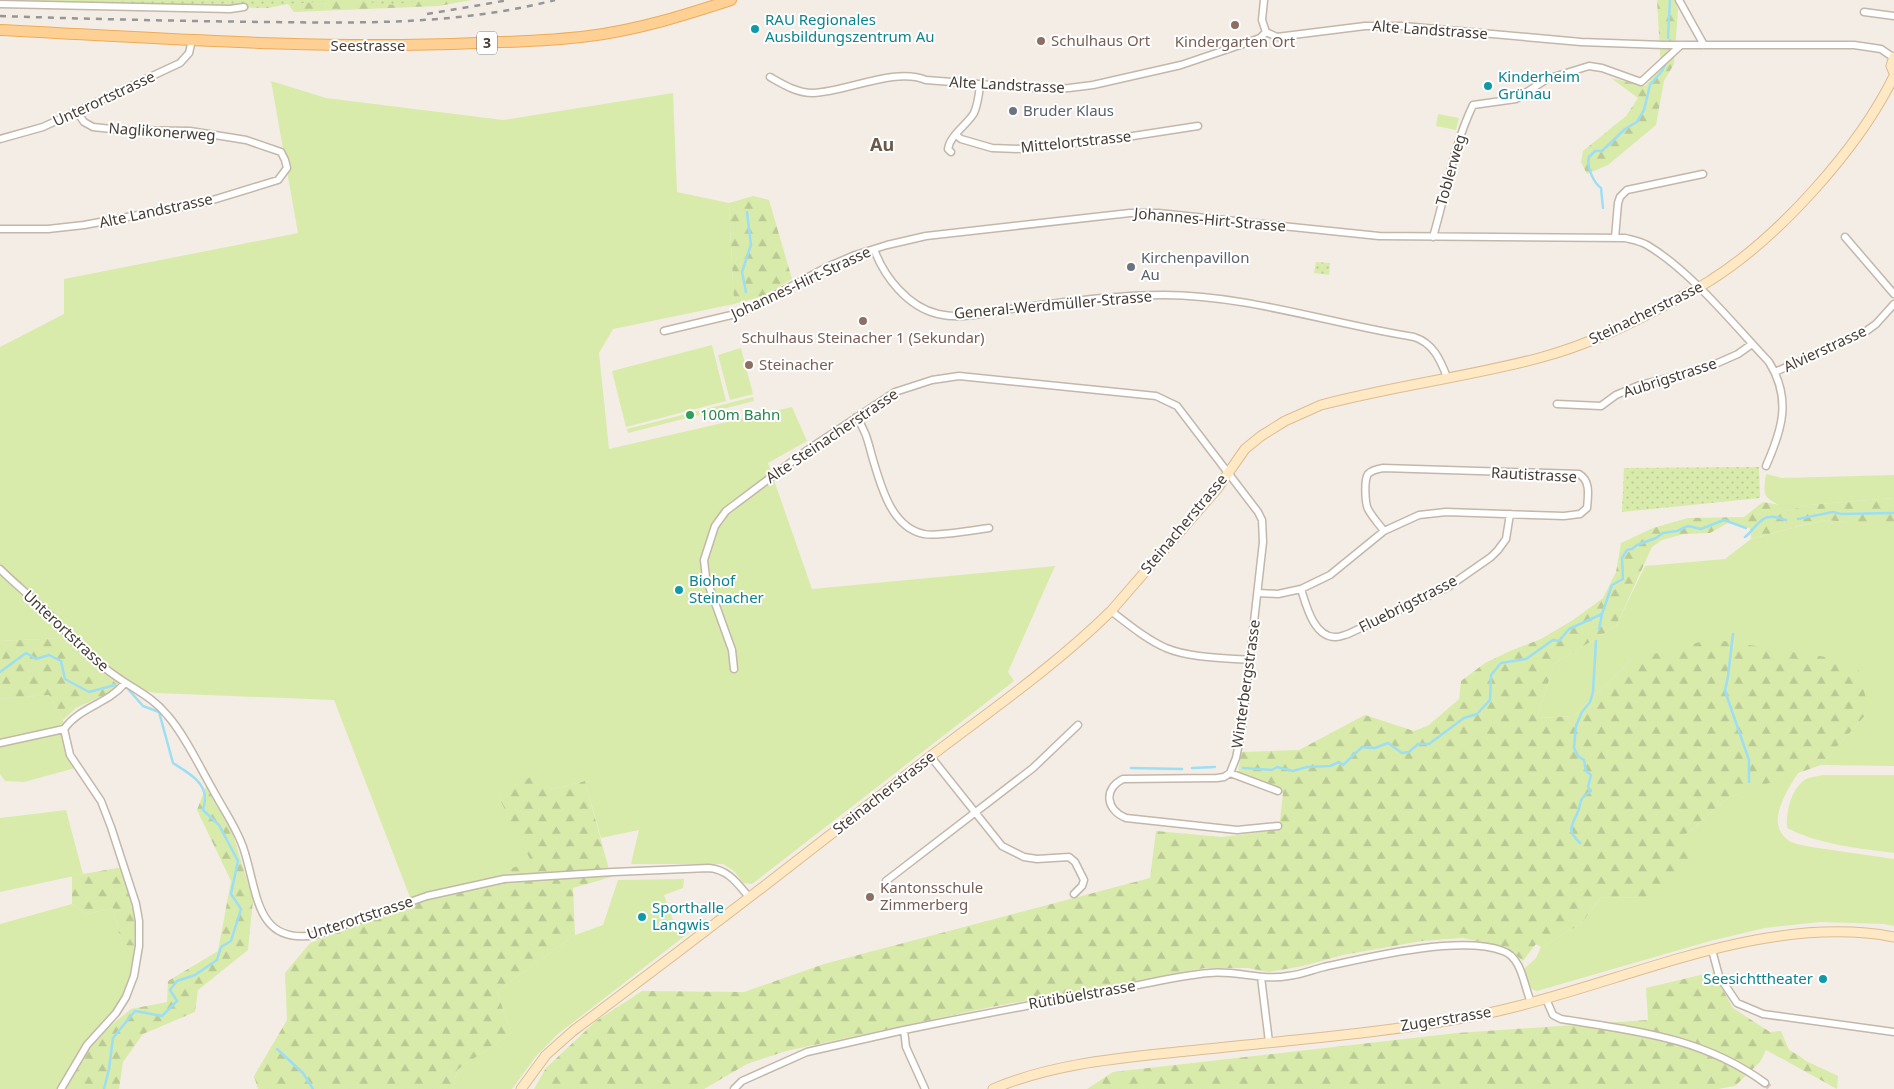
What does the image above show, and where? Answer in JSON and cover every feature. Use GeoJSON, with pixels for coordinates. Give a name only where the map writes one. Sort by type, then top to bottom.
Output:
{"type":"FeatureCollection","features":[{"type":"Feature","properties":{"kind":"main road","name":"Seestrasse"},"geometry":{"type":"LineString","coordinates":[[0,30],[346,46],[427,46],[589,36],[632,29],[731,0]]}},
{"type":"Feature","properties":{"kind":"street"},"geometry":{"type":"LineString","coordinates":[[1264,0],[1262,20],[1266,32]]}},
{"type":"Feature","properties":{"kind":"street"},"geometry":{"type":"LineString","coordinates":[[1679,0],[1704,45]]}},
{"type":"Feature","properties":{"kind":"street"},"geometry":{"type":"LineString","coordinates":[[0,4],[244,8]]}},
{"type":"Feature","properties":{"kind":"street"},"geometry":{"type":"LineString","coordinates":[[1864,12],[1894,16]]}},
{"type":"Feature","properties":{"kind":"street","name":"Alte Landstrasse"},"geometry":{"type":"LineString","coordinates":[[770,77],[792,89],[812,93],[901,77],[1046,89],[1093,85],[1181,65],[1260,38],[1266,32],[1277,37],[1365,26],[1403,26],[1574,42],[1681,45],[1854,45],[1881,49],[1894,58]]}},
{"type":"Feature","properties":{"kind":"street","name":"Unterortstrasse"},"geometry":{"type":"LineString","coordinates":[[0,139],[43,127],[180,63],[189,53],[192,40]]}},
{"type":"Feature","properties":{"kind":"street","name":"Toblerweg"},"geometry":{"type":"LineString","coordinates":[[1433,237],[1454,157],[1472,104],[1516,99],[1547,79],[1589,66],[1602,68],[1641,82],[1681,45]]}},
{"type":"Feature","properties":{"kind":"street"},"geometry":{"type":"LineString","coordinates":[[1894,58],[1891,66],[1894,75]]}},
{"type":"Feature","properties":{"kind":"street","name":"Steinacherstrasse"},"geometry":{"type":"LineString","coordinates":[[521,1089],[546,1054],[573,1031],[931,757],[1051,664],[1094,628],[1217,489],[1236,460],[1254,442],[1296,414],[1334,401],[1539,358],[1592,341],[1634,322],[1698,288],[1746,254],[1809,195],[1860,133],[1894,75]]}},
{"type":"Feature","properties":{"kind":"street"},"geometry":{"type":"LineString","coordinates":[[951,152],[948,148],[948,143],[974,112],[980,85]]}},
{"type":"Feature","properties":{"kind":"street","name":"Naglikonerweg"},"geometry":{"type":"LineString","coordinates":[[77,112],[84,122],[93,127],[122,130],[190,131],[246,140],[281,152]]}},
{"type":"Feature","properties":{"kind":"street","name":"Mittelortstrasse"},"geometry":{"type":"LineString","coordinates":[[956,135],[961,139],[992,148],[1021,149],[1099,142],[1198,126]]}},
{"type":"Feature","properties":{"kind":"street","name":"Alte Landstrasse"},"geometry":{"type":"LineString","coordinates":[[0,229],[48,229],[84,225],[203,203],[278,180],[286,168],[281,152]]}},
{"type":"Feature","properties":{"kind":"street"},"geometry":{"type":"LineString","coordinates":[[1615,238],[1618,202],[1626,190],[1702,174]]}},
{"type":"Feature","properties":{"kind":"street","name":"Johannes-Hirt-Strasse"},"geometry":{"type":"LineString","coordinates":[[664,332],[744,312],[770,300],[827,268],[874,249],[926,236],[1130,213],[1158,213],[1333,228],[1379,236],[1625,238],[1646,244],[1664,257],[1698,288],[1769,362],[1775,372]]}},
{"type":"Feature","properties":{"kind":"street"},"geometry":{"type":"LineString","coordinates":[[1845,238],[1894,294]]}},
{"type":"Feature","properties":{"kind":"street","name":"General-Werdmüller-Strasse"},"geometry":{"type":"LineString","coordinates":[[874,249],[882,266],[906,297],[921,308],[941,315],[969,315],[1130,295],[1167,295],[1220,299],[1418,338],[1432,347],[1447,377]]}},
{"type":"Feature","properties":{"kind":"street","name":"Alvierstrasse"},"geometry":{"type":"LineString","coordinates":[[1775,372],[1865,332],[1876,324],[1894,304]]}},
{"type":"Feature","properties":{"kind":"street","name":"Aubrigstrasse"},"geometry":{"type":"LineString","coordinates":[[1557,404],[1601,406],[1616,395],[1640,385],[1710,366],[1738,354],[1752,344]]}},
{"type":"Feature","properties":{"kind":"street"},"geometry":{"type":"LineString","coordinates":[[1766,466],[1776,445],[1782,419],[1782,399],[1775,372]]}},
{"type":"Feature","properties":{"kind":"street","name":"Alte Steinacherstrasse"},"geometry":{"type":"LineString","coordinates":[[734,669],[732,650],[706,578],[704,560],[715,526],[726,511],[741,498],[856,417],[906,387],[932,380],[959,376],[1156,396],[1177,406],[1228,473]]}},
{"type":"Feature","properties":{"kind":"street"},"geometry":{"type":"LineString","coordinates":[[856,417],[865,431],[876,470],[891,509],[908,528],[926,535],[989,528]]}},
{"type":"Feature","properties":{"kind":"street","name":"Rautistrasse"},"geometry":{"type":"LineString","coordinates":[[1383,468],[1579,474],[1583,476],[1588,484],[1587,508],[1580,514],[1564,516],[1432,513],[1419,515],[1384,531],[1369,512],[1365,500],[1367,477],[1375,470],[1383,468]]}},
{"type":"Feature","properties":{"kind":"street","name":"Winterbergstrasse"},"geometry":{"type":"LineString","coordinates":[[1228,473],[1247,496],[1262,520],[1263,542],[1242,728],[1236,758],[1230,773]]}},
{"type":"Feature","properties":{"kind":"street","name":"Fluebrigstrasse"},"geometry":{"type":"LineString","coordinates":[[1301,589],[1316,626],[1322,632],[1336,637],[1348,634],[1448,587],[1491,557],[1506,539],[1510,514]]}},
{"type":"Feature","properties":{"kind":"street"},"geometry":{"type":"LineString","coordinates":[[1258,593],[1278,594],[1301,589],[1330,575],[1384,531]]}},
{"type":"Feature","properties":{"kind":"street","name":"Unterortstrasse"},"geometry":{"type":"LineString","coordinates":[[0,569],[50,615],[90,657],[125,683],[150,697],[168,716],[185,741],[242,845],[258,902],[264,916],[276,931],[289,936],[306,937],[316,935],[427,896],[504,879],[709,868],[730,875],[749,897]]}},
{"type":"Feature","properties":{"kind":"street"},"geometry":{"type":"LineString","coordinates":[[1111,611],[1149,639],[1167,648],[1182,652],[1250,660]]}},
{"type":"Feature","properties":{"kind":"street"},"geometry":{"type":"LineString","coordinates":[[0,743],[64,729],[72,718],[83,710],[112,696],[125,683]]}},
{"type":"Feature","properties":{"kind":"street"},"geometry":{"type":"LineString","coordinates":[[886,881],[1034,768],[1078,725]]}},
{"type":"Feature","properties":{"kind":"street"},"geometry":{"type":"LineString","coordinates":[[61,1089],[86,1045],[116,1014],[126,997],[134,976],[139,946],[139,921],[136,904],[111,828],[98,796],[70,755],[64,729]]}},
{"type":"Feature","properties":{"kind":"street"},"geometry":{"type":"LineString","coordinates":[[931,757],[1002,846],[1024,857],[1036,859],[1066,857],[1072,859],[1084,880],[1082,886],[1074,894]]}},
{"type":"Feature","properties":{"kind":"street"},"geometry":{"type":"LineString","coordinates":[[1278,791],[1230,773],[1224,777],[1217,778],[1123,779],[1113,786],[1110,794],[1111,804],[1116,813],[1126,818],[1236,830],[1278,826]]}},
{"type":"Feature","properties":{"kind":"street","name":"Zugerstrasse"},"geometry":{"type":"LineString","coordinates":[[992,1089],[1029,1076],[1076,1065],[1399,1027],[1475,1015],[1546,999],[1712,950],[1763,938],[1815,932],[1894,936]]}},
{"type":"Feature","properties":{"kind":"street","name":"Rütibüelstrasse"},"geometry":{"type":"LineString","coordinates":[[734,1089],[742,1081],[807,1052],[904,1030],[1008,1009],[1210,973],[1286,977],[1380,955],[1442,946],[1497,949],[1509,953],[1520,970],[1531,1002]]}},
{"type":"Feature","properties":{"kind":"street"},"geometry":{"type":"LineString","coordinates":[[1712,950],[1719,976],[1737,1003],[1763,1014],[1894,1032]]}},
{"type":"Feature","properties":{"kind":"street"},"geometry":{"type":"LineString","coordinates":[[1261,977],[1269,1042]]}},
{"type":"Feature","properties":{"kind":"street"},"geometry":{"type":"LineString","coordinates":[[1546,999],[1553,1015],[1560,1019],[1637,1030],[1671,1039],[1717,1054],[1744,1067],[1765,1083]]}},
{"type":"Feature","properties":{"kind":"street"},"geometry":{"type":"LineString","coordinates":[[904,1030],[906,1048],[925,1089]]}},
{"type":"Feature","properties":{"kind":"green space"},"geometry":{"type":"Polygon","coordinates":[[[32,0],[347,0],[288,4],[268,8],[32,3],[32,0]]]}},
{"type":"Feature","properties":{"kind":"green space"},"geometry":{"type":"Polygon","coordinates":[[[285,0],[472,0],[439,6],[294,12],[285,0]]]}},
{"type":"Feature","properties":{"kind":"green space"},"geometry":{"type":"Polygon","coordinates":[[[347,0],[421,0],[395,5],[347,0]]]}},
{"type":"Feature","properties":{"kind":"green space"},"geometry":{"type":"Polygon","coordinates":[[[1658,0],[1675,0],[1678,10],[1674,64],[1664,81],[1656,125],[1608,165],[1587,174],[1581,162],[1583,151],[1626,116],[1638,98],[1611,78],[1645,86],[1661,68],[1658,0]]]}},
{"type":"Feature","properties":{"kind":"green space"},"geometry":{"type":"Polygon","coordinates":[[[271,81],[326,98],[503,120],[673,93],[677,192],[729,203],[734,304],[613,329],[599,353],[609,449],[792,407],[807,441],[768,463],[812,589],[1055,566],[1008,672],[1014,681],[752,884],[743,883],[734,871],[723,864],[631,864],[639,830],[601,838],[585,781],[550,790],[499,798],[532,861],[413,905],[334,700],[156,693],[118,685],[63,638],[0,641],[0,347],[64,314],[64,279],[298,233],[271,81]]]}},
{"type":"Feature","properties":{"kind":"green space"},"geometry":{"type":"Polygon","coordinates":[[[1438,114],[1459,118],[1456,130],[1436,126],[1438,114]]]}},
{"type":"Feature","properties":{"kind":"green space"},"geometry":{"type":"Polygon","coordinates":[[[753,196],[769,200],[792,279],[764,296],[734,304],[729,203],[753,196]]]}},
{"type":"Feature","properties":{"kind":"green space"},"geometry":{"type":"Polygon","coordinates":[[[1316,262],[1330,263],[1329,275],[1314,273],[1316,262]]]}},
{"type":"Feature","properties":{"kind":"green space"},"geometry":{"type":"Polygon","coordinates":[[[712,345],[726,401],[626,427],[612,371],[712,345]]]}},
{"type":"Feature","properties":{"kind":"green space"},"geometry":{"type":"Polygon","coordinates":[[[741,348],[753,394],[730,400],[718,355],[741,348]]]}},
{"type":"Feature","properties":{"kind":"green space","name":"100m Bahn"},"geometry":{"type":"Polygon","coordinates":[[[753,397],[754,401],[628,433],[627,429],[753,397]]]}},
{"type":"Feature","properties":{"kind":"green space"},"geometry":{"type":"Polygon","coordinates":[[[1759,467],[1760,498],[1622,512],[1624,468],[1759,467]]]}},
{"type":"Feature","properties":{"kind":"green space"},"geometry":{"type":"Polygon","coordinates":[[[1766,474],[1782,478],[1894,475],[1894,498],[1808,505],[1787,511],[1765,494],[1766,474]]]}},
{"type":"Feature","properties":{"kind":"green space"},"geometry":{"type":"Polygon","coordinates":[[[1894,498],[1894,523],[1851,523],[1827,520],[1751,539],[1750,528],[1728,523],[1710,533],[1684,534],[1662,540],[1652,547],[1616,626],[1554,664],[1537,718],[1574,716],[1631,660],[1711,639],[1857,662],[1869,711],[1821,765],[1729,797],[1684,836],[1690,859],[1677,879],[1644,898],[1601,897],[1581,924],[1541,947],[1536,944],[1523,961],[1506,947],[1462,938],[1422,941],[1343,955],[1303,966],[1269,972],[1248,968],[1205,968],[991,1007],[786,1051],[747,1064],[704,1089],[534,1089],[546,1068],[596,1021],[642,991],[744,992],[824,964],[1150,878],[1156,831],[1222,837],[1279,830],[1283,793],[1238,774],[1241,752],[1299,750],[1365,715],[1414,731],[1429,725],[1459,699],[1461,681],[1485,663],[1541,639],[1573,620],[1603,598],[1616,572],[1621,543],[1653,528],[1688,518],[1744,517],[1763,502],[1780,505],[1787,511],[1808,505],[1894,498]]]}},
{"type":"Feature","properties":{"kind":"green space"},"geometry":{"type":"Polygon","coordinates":[[[1827,520],[1851,523],[1894,522],[1894,766],[1821,765],[1869,711],[1631,660],[1574,716],[1537,718],[1554,664],[1616,626],[1645,566],[1725,559],[1751,539],[1827,520]]]}},
{"type":"Feature","properties":{"kind":"green space"},"geometry":{"type":"Polygon","coordinates":[[[63,638],[118,685],[115,690],[76,708],[63,720],[49,695],[0,699],[0,641],[63,638]]]}},
{"type":"Feature","properties":{"kind":"green space"},"geometry":{"type":"Polygon","coordinates":[[[49,695],[63,720],[66,741],[79,767],[24,782],[5,781],[0,774],[0,699],[49,695]]]}},
{"type":"Feature","properties":{"kind":"green space"},"geometry":{"type":"Polygon","coordinates":[[[1799,772],[1780,807],[1778,822],[1781,832],[1789,841],[1799,844],[1894,859],[1894,926],[1820,922],[1765,928],[1710,941],[1537,991],[1529,988],[1524,969],[1536,958],[1541,947],[1581,924],[1601,897],[1644,898],[1683,837],[1729,797],[1799,772]]]}},
{"type":"Feature","properties":{"kind":"green space"},"geometry":{"type":"Polygon","coordinates":[[[533,775],[550,790],[585,781],[611,877],[573,888],[575,935],[497,991],[511,1033],[457,1070],[453,1089],[258,1089],[254,1076],[287,1020],[285,973],[310,943],[531,861],[499,798],[533,775]]]}},
{"type":"Feature","properties":{"kind":"green space"},"geometry":{"type":"Polygon","coordinates":[[[1822,775],[1894,775],[1894,853],[1826,842],[1787,828],[1788,809],[1795,791],[1805,780],[1822,775]]]}},
{"type":"Feature","properties":{"kind":"green space"},"geometry":{"type":"Polygon","coordinates":[[[207,784],[231,828],[253,900],[248,950],[198,990],[195,1012],[143,1034],[123,1062],[119,1089],[67,1089],[63,1084],[87,1045],[131,1009],[167,1002],[168,981],[218,951],[231,881],[197,810],[207,784]]]}},
{"type":"Feature","properties":{"kind":"green space"},"geometry":{"type":"Polygon","coordinates":[[[66,810],[83,874],[0,892],[0,818],[66,810]]]}},
{"type":"Feature","properties":{"kind":"green space"},"geometry":{"type":"Polygon","coordinates":[[[123,867],[136,904],[139,946],[122,945],[113,908],[87,914],[72,904],[72,876],[123,867]]]}},
{"type":"Feature","properties":{"kind":"green space"},"geometry":{"type":"Polygon","coordinates":[[[684,879],[683,888],[664,895],[676,928],[708,918],[558,1034],[537,1055],[512,1089],[453,1089],[457,1070],[511,1033],[497,991],[575,935],[603,925],[618,880],[684,879]]]}},
{"type":"Feature","properties":{"kind":"green space"},"geometry":{"type":"Polygon","coordinates":[[[72,904],[87,914],[113,908],[122,945],[139,946],[126,997],[63,1084],[67,1089],[0,1089],[0,924],[72,904]]]}},
{"type":"Feature","properties":{"kind":"green space"},"geometry":{"type":"Polygon","coordinates":[[[1713,972],[1733,1008],[1770,1032],[1781,1031],[1789,1050],[1806,1061],[1838,1076],[1837,1089],[1766,1050],[1760,1062],[1735,1086],[1718,1089],[1087,1089],[1113,1072],[1457,1033],[1648,1020],[1646,988],[1713,972]]]}},
{"type":"Feature","properties":{"kind":"waterway"},"geometry":{"type":"LineString","coordinates":[[1668,38],[1670,0]]}},
{"type":"Feature","properties":{"kind":"waterway"},"geometry":{"type":"LineString","coordinates":[[1603,208],[1601,188],[1591,174],[1589,157],[1595,151],[1602,151],[1625,129],[1637,122],[1644,110],[1650,85],[1666,63]]}},
{"type":"Feature","properties":{"kind":"waterway"},"geometry":{"type":"LineString","coordinates":[[746,292],[742,272],[751,245],[747,212]]}},
{"type":"Feature","properties":{"kind":"waterway"},"geometry":{"type":"LineString","coordinates":[[1798,519],[1833,512],[1841,514],[1894,513]]}},
{"type":"Feature","properties":{"kind":"waterway"},"geometry":{"type":"LineString","coordinates":[[1745,537],[1763,519],[1774,517],[1786,520]]}},
{"type":"Feature","properties":{"kind":"waterway"},"geometry":{"type":"LineString","coordinates":[[1599,629],[1612,585],[1623,579],[1622,558],[1627,550],[1656,538],[1663,533],[1677,531],[1688,526],[1701,529],[1724,520],[1746,528]]}},
{"type":"Feature","properties":{"kind":"waterway"},"geometry":{"type":"LineString","coordinates":[[1243,768],[1272,770],[1277,767],[1293,771],[1307,767],[1330,766],[1339,762],[1343,765],[1362,747],[1375,748],[1388,743],[1402,753],[1409,752],[1418,744],[1429,744],[1464,718],[1477,714],[1490,700],[1491,675],[1501,663],[1526,659],[1553,640],[1559,641],[1569,629],[1602,614]]}},
{"type":"Feature","properties":{"kind":"waterway"},"geometry":{"type":"LineString","coordinates":[[1733,634],[1725,691],[1749,760],[1749,782]]}},
{"type":"Feature","properties":{"kind":"waterway"},"geometry":{"type":"LineString","coordinates":[[1580,843],[1573,835],[1571,829],[1582,800],[1591,791],[1588,787],[1591,775],[1586,771],[1584,760],[1578,756],[1574,748],[1576,726],[1582,712],[1590,702],[1593,692],[1596,641]]}},
{"type":"Feature","properties":{"kind":"waterway"},"geometry":{"type":"LineString","coordinates":[[0,672],[26,653],[36,659],[49,655],[61,661],[65,679],[89,692],[115,685]]}},
{"type":"Feature","properties":{"kind":"waterway"},"geometry":{"type":"LineString","coordinates":[[104,1089],[113,1038],[135,1011],[162,1016],[177,1001],[170,990],[177,981],[195,975],[217,960],[221,947],[231,941],[241,909],[231,894],[238,861],[219,825],[203,810],[205,798],[202,786],[194,777],[173,763],[159,712],[143,706],[128,689]]}},
{"type":"Feature","properties":{"kind":"waterway"},"geometry":{"type":"LineString","coordinates":[[1192,768],[1215,767]]}},
{"type":"Feature","properties":{"kind":"waterway"},"geometry":{"type":"LineString","coordinates":[[1131,768],[1182,769]]}},
{"type":"Feature","properties":{"kind":"waterway"},"geometry":{"type":"LineString","coordinates":[[277,1049],[303,1073],[313,1089]]}},
{"type":"Feature","properties":{"kind":"tunnel"},"geometry":{"type":"LineString","coordinates":[[1765,1083],[1771,1089]]}},
{"type":"Feature","properties":{"kind":"railway"},"geometry":{"type":"LineString","coordinates":[[427,14],[509,0]]}},
{"type":"Feature","properties":{"kind":"railway"},"geometry":{"type":"LineString","coordinates":[[0,16],[199,21],[411,21],[482,14],[555,0]]}},
{"type":"Feature","properties":{"kind":"place","name":"Kindergarten Ort"},"geometry":{"type":"Point","coordinates":[1235,25]}},
{"type":"Feature","properties":{"kind":"place","name":"RAU Regionales Ausbildungszentrum Au"},"geometry":{"type":"Point","coordinates":[755,29]}},
{"type":"Feature","properties":{"kind":"place","name":"Schulhaus Ort"},"geometry":{"type":"Point","coordinates":[1041,41]}},
{"type":"Feature","properties":{"kind":"place","name":"Kinderheim Grünau"},"geometry":{"type":"Point","coordinates":[1488,86]}},
{"type":"Feature","properties":{"kind":"place","name":"Bruder Klaus"},"geometry":{"type":"Point","coordinates":[1013,111]}},
{"type":"Feature","properties":{"kind":"place","name":"Kirchenpavillon Au"},"geometry":{"type":"Point","coordinates":[1131,267]}},
{"type":"Feature","properties":{"kind":"place","name":"Schulhaus Steinacher 1 (Sekundar)"},"geometry":{"type":"Point","coordinates":[863,321]}},
{"type":"Feature","properties":{"kind":"place","name":"Steinacher"},"geometry":{"type":"Point","coordinates":[749,365]}},
{"type":"Feature","properties":{"kind":"place","name":"100m Bahn"},"geometry":{"type":"Point","coordinates":[690,415]}},
{"type":"Feature","properties":{"kind":"place","name":"Biohof Steinacher"},"geometry":{"type":"Point","coordinates":[679,590]}},
{"type":"Feature","properties":{"kind":"place","name":"Kantonsschule Zimmerberg"},"geometry":{"type":"Point","coordinates":[870,897]}},
{"type":"Feature","properties":{"kind":"place","name":"Sporthalle Langwis"},"geometry":{"type":"Point","coordinates":[642,917]}},
{"type":"Feature","properties":{"kind":"place","name":"Seesichttheater"},"geometry":{"type":"Point","coordinates":[1823,979]}},
{"type":"Feature","properties":{"kind":"district","name":"Au"},"geometry":{"type":"Point","coordinates":[882,145]}}]}
